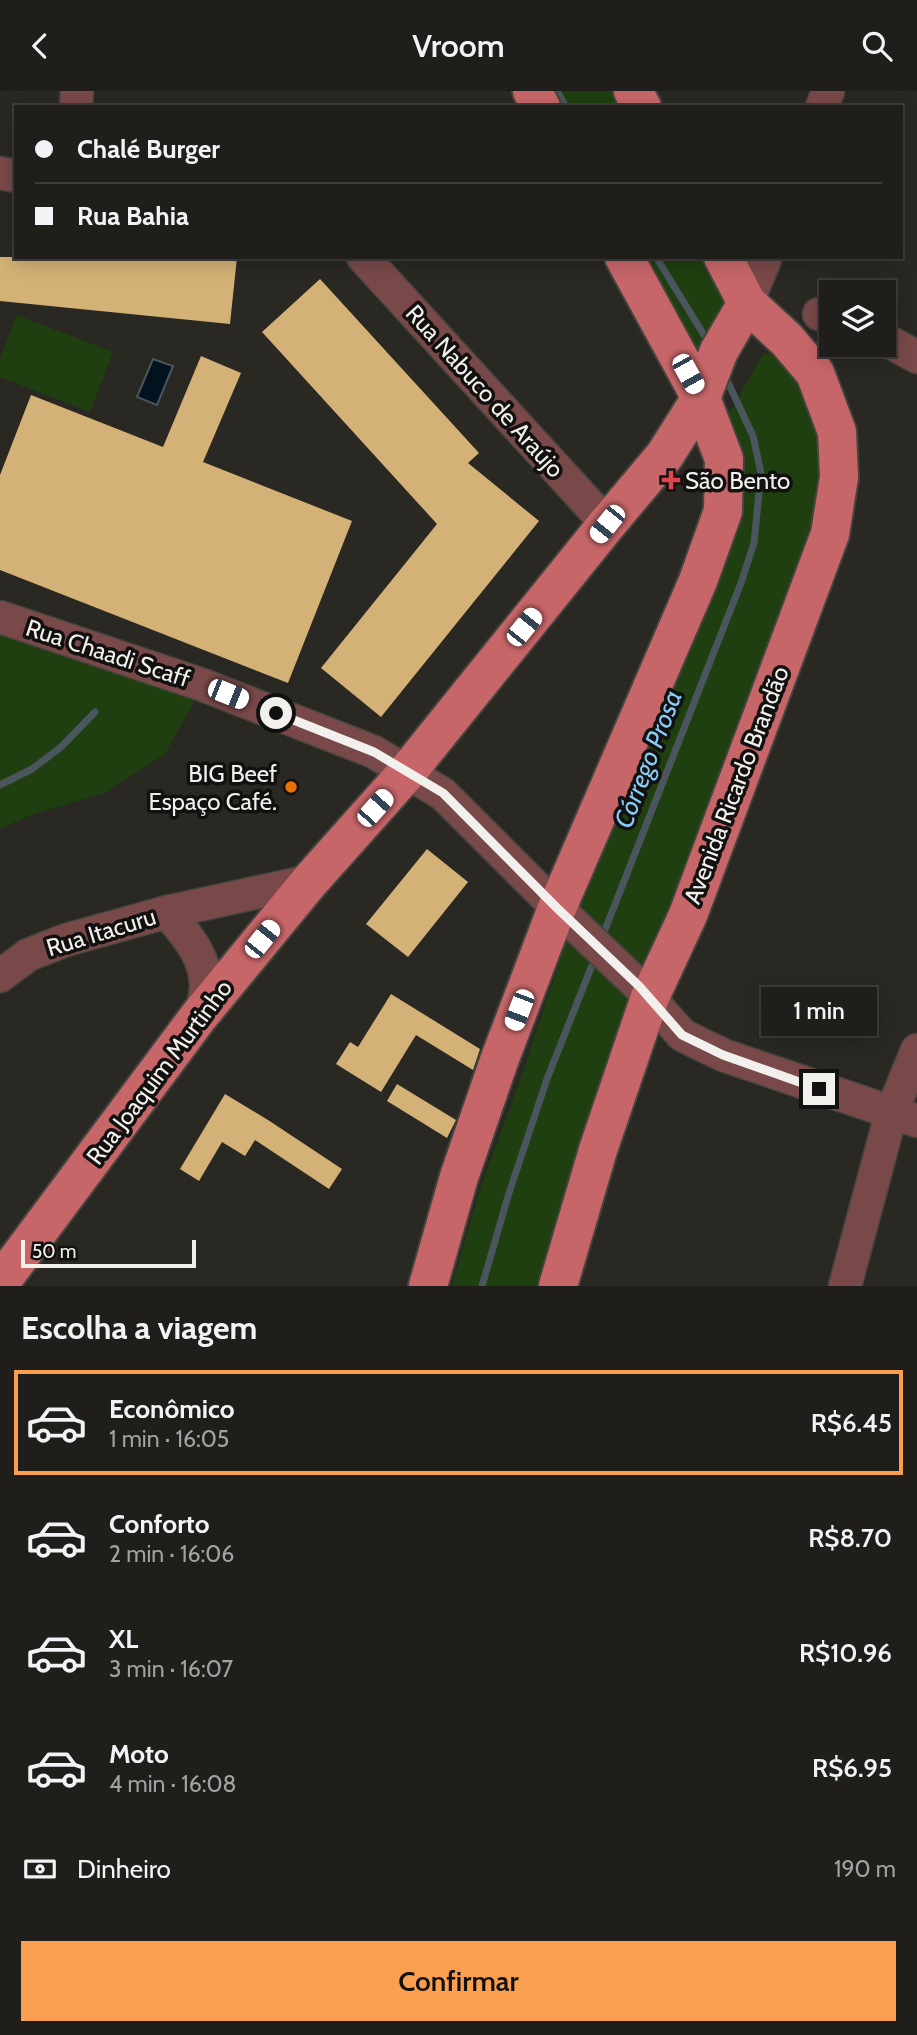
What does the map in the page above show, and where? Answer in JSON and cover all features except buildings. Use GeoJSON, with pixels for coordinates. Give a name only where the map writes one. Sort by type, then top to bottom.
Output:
{"type":"FeatureCollection","features":[{"type":"Feature","properties":{"kind":"main road"},"geometry":{"type":"LineString","coordinates":[[428,1286],[459,1177],[499,1061],[567,917],[723,511],[724,459],[706,385],[625,259]]}},
{"type":"Feature","properties":{"kind":"main road"},"geometry":{"type":"LineString","coordinates":[[724,259],[744,308]]}},
{"type":"Feature","properties":{"kind":"main road","name":"Rua Joaquim Murtinho"},"geometry":{"type":"LineString","coordinates":[[9,1282],[199,1016],[310,881],[408,771],[665,455],[706,385],[719,351],[744,308]]}},
{"type":"Feature","properties":{"kind":"main road","name":"Avenida Ricardo Brandão"},"geometry":{"type":"LineString","coordinates":[[558,1286],[645,992],[688,915],[830,534],[839,477],[837,432],[815,373],[788,340],[744,308]]}},
{"type":"Feature","properties":{"kind":"street","name":"Rua Nabuco de Araújo"},"geometry":{"type":"LineString","coordinates":[[365,259],[607,524]]}},
{"type":"Feature","properties":{"kind":"street","name":"Rua Joaquim Murtinho"},"geometry":{"type":"LineString","coordinates":[[744,308],[765,259]]}},
{"type":"Feature","properties":{"kind":"street"},"geometry":{"type":"LineString","coordinates":[[896,346],[917,357]]}},
{"type":"Feature","properties":{"kind":"street","name":"Rua Chaadi Scaff"},"geometry":{"type":"LineString","coordinates":[[0,617],[203,685],[374,752],[443,793],[645,992],[682,1035],[723,1055],[904,1117]]}},
{"type":"Feature","properties":{"kind":"street","name":"Rua Itacuru"},"geometry":{"type":"LineString","coordinates":[[0,976],[29,955],[66,940],[167,912],[310,881]]}},
{"type":"Feature","properties":{"kind":"street","name":"Rua Itacuru"},"geometry":{"type":"LineString","coordinates":[[167,912],[191,940],[200,959],[205,993],[199,1016]]}},
{"type":"Feature","properties":{"kind":"street"},"geometry":{"type":"LineString","coordinates":[[845,1286],[904,1117],[917,1050]]}},
{"type":"Feature","properties":{"kind":"green space"},"geometry":{"type":"Polygon","coordinates":[[[532,91],[633,91],[641,105],[540,105],[532,91]]]}},
{"type":"Feature","properties":{"kind":"green space"},"geometry":{"type":"Polygon","coordinates":[[[625,259],[724,259],[747,303],[701,398],[625,259]]]}},
{"type":"Feature","properties":{"kind":"green space"},"geometry":{"type":"Polygon","coordinates":[[[17,315],[113,352],[90,412],[0,377],[0,359],[17,315]]]}},
{"type":"Feature","properties":{"kind":"green space"},"geometry":{"type":"Polygon","coordinates":[[[763,354],[781,354],[803,381],[830,477],[545,1286],[452,1286],[480,1189],[523,1072],[575,915],[719,564],[727,423],[730,412],[763,354]]]}},
{"type":"Feature","properties":{"kind":"green space"},"geometry":{"type":"Polygon","coordinates":[[[0,617],[203,685],[165,754],[104,793],[31,815],[0,829],[0,617]]]}},
{"type":"Feature","properties":{"kind":"water"},"geometry":{"type":"Polygon","coordinates":[[[153,359],[173,366],[157,405],[137,397],[153,359]]]}},
{"type":"Feature","properties":{"kind":"waterway","name":"Córrego Prosa"},"geometry":{"type":"LineString","coordinates":[[557,91],[565,105]]}},
{"type":"Feature","properties":{"kind":"waterway","name":"Córrego Prosa"},"geometry":{"type":"LineString","coordinates":[[657,259],[709,343]]}},
{"type":"Feature","properties":{"kind":"waterway","name":"Córrego Prosa"},"geometry":{"type":"LineString","coordinates":[[601,940],[741,583],[754,543],[761,473],[753,436],[725,376]]}},
{"type":"Feature","properties":{"kind":"waterway"},"geometry":{"type":"LineString","coordinates":[[0,785],[32,769],[61,747],[95,712]]}},
{"type":"Feature","properties":{"kind":"waterway","name":"Córrego Prosa"},"geometry":{"type":"LineString","coordinates":[[482,1286],[509,1193],[547,1079],[596,955]]}},
{"type":"Feature","properties":{"kind":"place","name":"São Bento"},"geometry":{"type":"Point","coordinates":[671,480]}},
{"type":"Feature","properties":{"kind":"place","name":"BIG Beef Espaço Café."},"geometry":{"type":"Point","coordinates":[291,787]}},
{"type":"Feature","properties":{"kind":"route"},"geometry":{"type":"LineString","coordinates":[[276,713],[374,752],[443,793],[639,986],[682,1035],[723,1055],[819,1089]]}}]}
